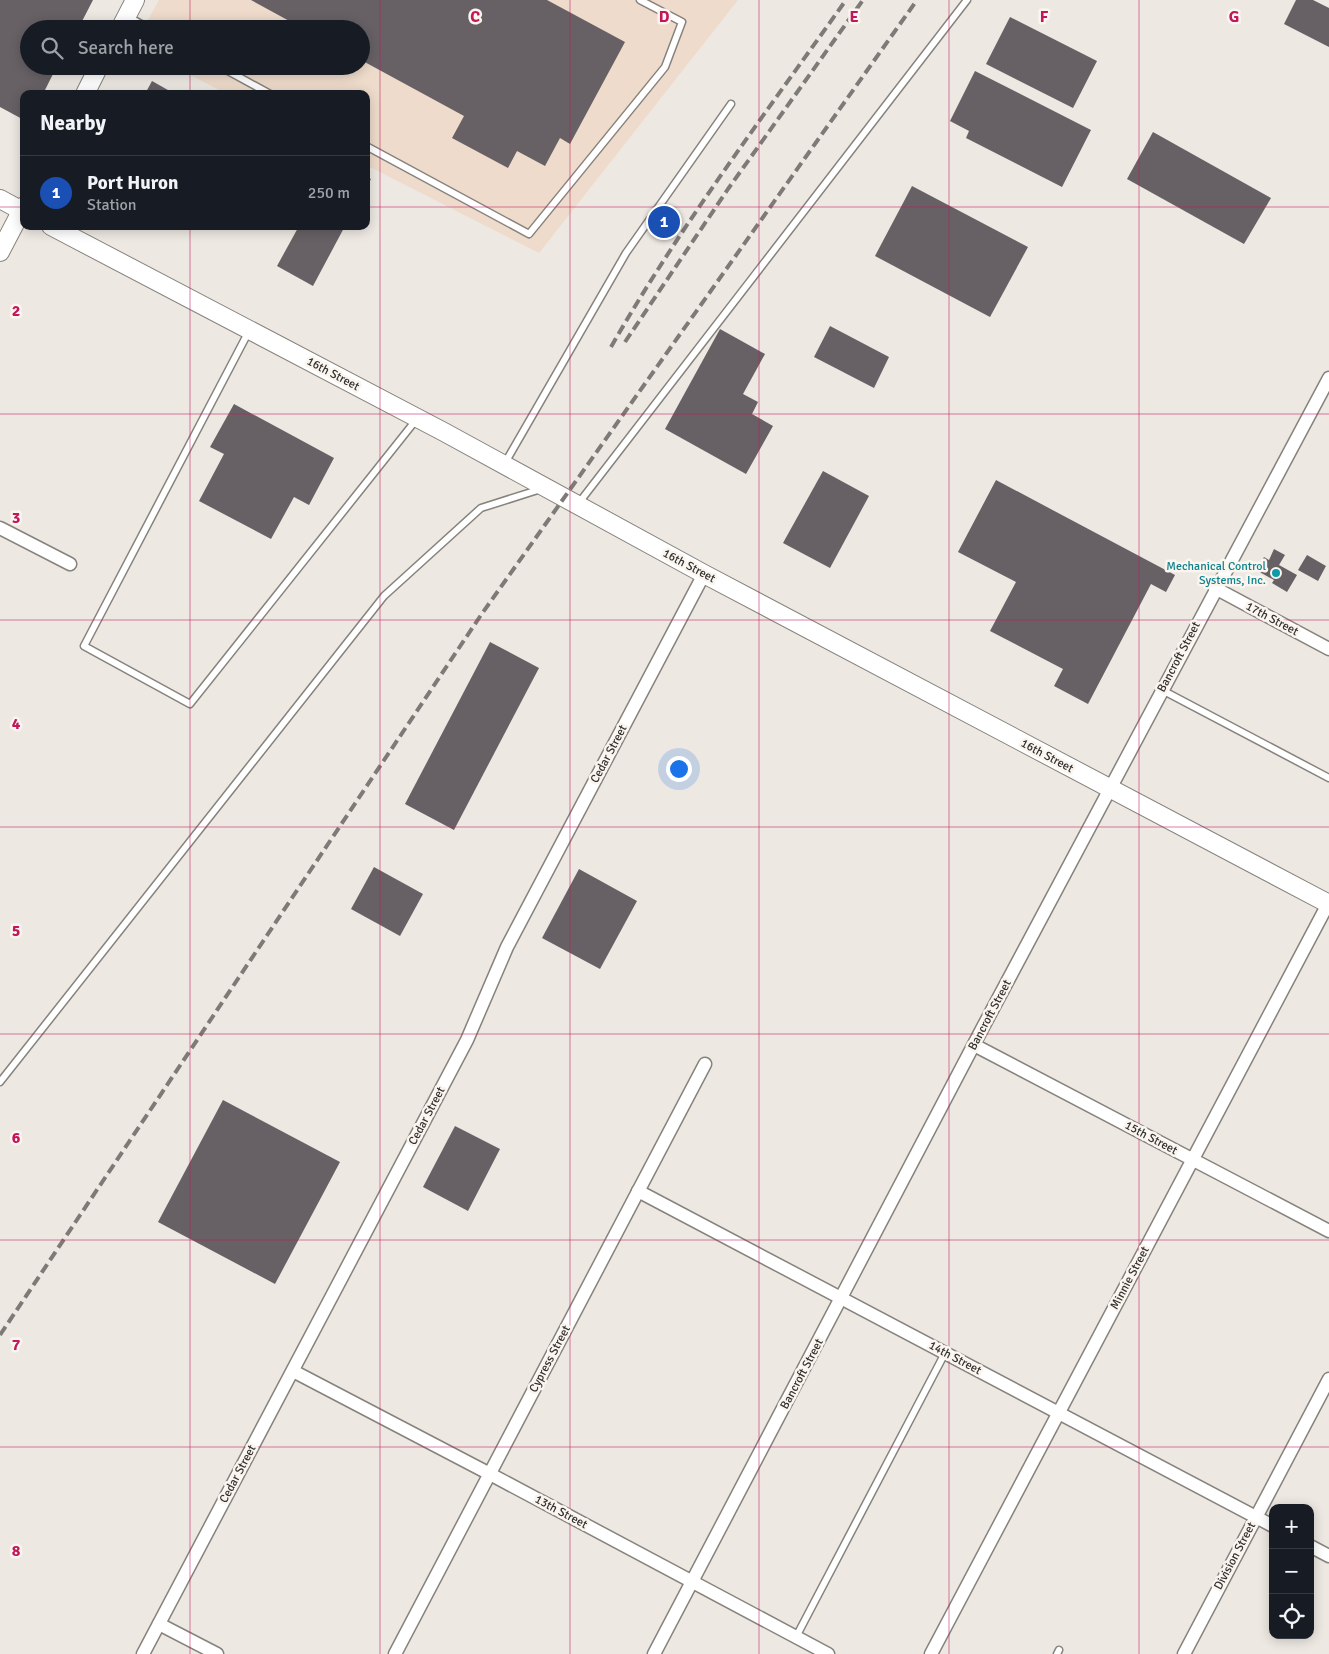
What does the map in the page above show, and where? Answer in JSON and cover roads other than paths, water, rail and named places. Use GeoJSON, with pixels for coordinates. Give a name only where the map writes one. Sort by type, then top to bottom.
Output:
{"type":"FeatureCollection","features":[{"type":"Feature","properties":{"kind":"street"},"geometry":{"type":"LineString","coordinates":[[124,20],[135,0]]}},
{"type":"Feature","properties":{"kind":"street"},"geometry":{"type":"LineString","coordinates":[[87,90],[94,75]]}},
{"type":"Feature","properties":{"kind":"street"},"geometry":{"type":"LineString","coordinates":[[0,199],[20,209]]}},
{"type":"Feature","properties":{"kind":"street"},"geometry":{"type":"LineString","coordinates":[[0,252],[20,215]]}},
{"type":"Feature","properties":{"kind":"street","name":"16th Street"},"geometry":{"type":"LineString","coordinates":[[59,230],[417,418],[704,574],[1329,903]]}},
{"type":"Feature","properties":{"kind":"street","name":"Bancroft Street"},"geometry":{"type":"LineString","coordinates":[[654,1654],[1216,588],[1326,392],[1329,378]]}},
{"type":"Feature","properties":{"kind":"street"},"geometry":{"type":"LineString","coordinates":[[0,528],[70,564]]}},
{"type":"Feature","properties":{"kind":"street","name":"Cedar Street"},"geometry":{"type":"LineString","coordinates":[[143,1654],[467,1040],[507,947],[704,574]]}},
{"type":"Feature","properties":{"kind":"street","name":"17th Street"},"geometry":{"type":"LineString","coordinates":[[1216,588],[1329,649]]}},
{"type":"Feature","properties":{"kind":"street","name":"Minnie Street"},"geometry":{"type":"LineString","coordinates":[[931,1654],[1329,903]]}},
{"type":"Feature","properties":{"kind":"street","name":"15th Street"},"geometry":{"type":"LineString","coordinates":[[974,1045],[1329,1232]]}},
{"type":"Feature","properties":{"kind":"street","name":"Cypress Street"},"geometry":{"type":"LineString","coordinates":[[394,1654],[705,1064]]}},
{"type":"Feature","properties":{"kind":"street","name":"14th Street"},"geometry":{"type":"LineString","coordinates":[[638,1191],[1269,1524]]}},
{"type":"Feature","properties":{"kind":"street","name":"13th Street"},"geometry":{"type":"LineString","coordinates":[[293,1371],[828,1654]]}},
{"type":"Feature","properties":{"kind":"street","name":"Division Street"},"geometry":{"type":"LineString","coordinates":[[1184,1654],[1329,1379]]}},
{"type":"Feature","properties":{"kind":"street"},"geometry":{"type":"LineString","coordinates":[[1314,1548],[1329,1556]]}},
{"type":"Feature","properties":{"kind":"street"},"geometry":{"type":"LineString","coordinates":[[159,1624],[217,1654]]}},
{"type":"Feature","properties":{"kind":"lane"},"geometry":{"type":"LineString","coordinates":[[370,148],[529,234],[665,67],[682,22],[640,0]]}},
{"type":"Feature","properties":{"kind":"lane"},"geometry":{"type":"LineString","coordinates":[[577,506],[967,0]]}},
{"type":"Feature","properties":{"kind":"lane"},"geometry":{"type":"LineString","coordinates":[[236,75],[263,90]]}},
{"type":"Feature","properties":{"kind":"lane"},"geometry":{"type":"LineString","coordinates":[[503,465],[626,253],[731,104]]}},
{"type":"Feature","properties":{"kind":"lane"},"geometry":{"type":"LineString","coordinates":[[250,330],[84,646],[190,704],[417,418]]}},
{"type":"Feature","properties":{"kind":"lane"},"geometry":{"type":"LineString","coordinates":[[0,1082],[384,596],[481,508],[544,488]]}},
{"type":"Feature","properties":{"kind":"lane"},"geometry":{"type":"LineString","coordinates":[[1162,690],[1329,778]]}},
{"type":"Feature","properties":{"kind":"lane"},"geometry":{"type":"LineString","coordinates":[[796,1637],[945,1353]]}},
{"type":"Feature","properties":{"kind":"railway"},"geometry":{"type":"LineString","coordinates":[[611,347],[694,214],[846,0]]}},
{"type":"Feature","properties":{"kind":"railway"},"geometry":{"type":"LineString","coordinates":[[625,342],[728,189],[863,0]]}},
{"type":"Feature","properties":{"kind":"railway"},"geometry":{"type":"LineString","coordinates":[[0,1335],[481,615],[917,0]]}},
{"type":"Feature","properties":{"kind":"place","name":"Port Huron"},"geometry":{"type":"Point","coordinates":[664,222]}},
{"type":"Feature","properties":{"kind":"place","name":"Mechanical Control Systems, Inc."},"geometry":{"type":"Point","coordinates":[1276,573]}}]}
